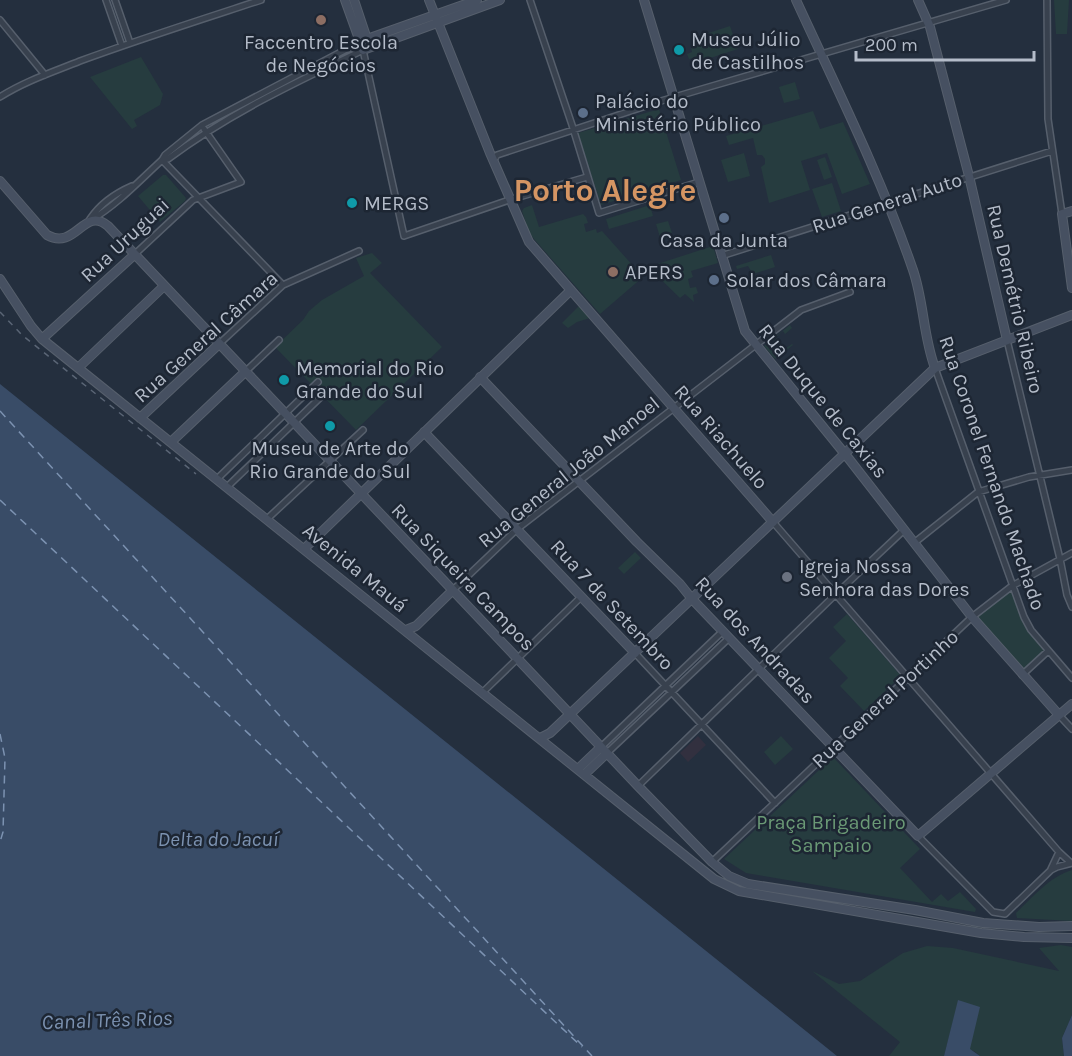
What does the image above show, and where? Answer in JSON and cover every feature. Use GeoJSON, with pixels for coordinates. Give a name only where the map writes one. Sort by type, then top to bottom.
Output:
{"type":"FeatureCollection","features":[{"type":"Feature","properties":{"kind":"street"},"geometry":{"type":"LineString","coordinates":[[106,0],[122,46]]}},
{"type":"Feature","properties":{"kind":"street"},"geometry":{"type":"LineString","coordinates":[[115,0],[130,43]]}},
{"type":"Feature","properties":{"kind":"street"},"geometry":{"type":"LineString","coordinates":[[0,97],[14,88],[45,75],[130,43],[241,3],[261,0]]}},
{"type":"Feature","properties":{"kind":"street"},"geometry":{"type":"LineString","coordinates":[[345,0],[363,44]]}},
{"type":"Feature","properties":{"kind":"street"},"geometry":{"type":"LineString","coordinates":[[354,0],[404,236],[509,200],[587,177]]}},
{"type":"Feature","properties":{"kind":"street","name":"Rua Riachuelo"},"geometry":{"type":"LineString","coordinates":[[429,0],[509,200],[529,242],[909,676],[1059,852],[1071,863]]}},
{"type":"Feature","properties":{"kind":"street"},"geometry":{"type":"LineString","coordinates":[[436,18],[477,0]]}},
{"type":"Feature","properties":{"kind":"street"},"geometry":{"type":"LineString","coordinates":[[0,181],[47,235],[56,240],[67,238],[124,197],[162,160],[165,154],[202,125],[296,74],[363,44],[436,18],[500,0]]}},
{"type":"Feature","properties":{"kind":"street"},"geometry":{"type":"LineString","coordinates":[[530,0],[598,213],[699,182]]}},
{"type":"Feature","properties":{"kind":"street","name":"Rua Duque de Caxias"},"geometry":{"type":"LineString","coordinates":[[644,0],[745,331],[845,454],[972,617],[1072,729]]}},
{"type":"Feature","properties":{"kind":"street","name":"Rua Coronel Fernando Machado"},"geometry":{"type":"LineString","coordinates":[[796,0],[889,204],[920,288],[926,340],[1023,617],[1031,630],[1072,678]]}},
{"type":"Feature","properties":{"kind":"street","name":"Rua Demétrio Ribeiro"},"geometry":{"type":"LineString","coordinates":[[918,0],[928,22],[969,176],[1067,595],[1072,607]]}},
{"type":"Feature","properties":{"kind":"street"},"geometry":{"type":"LineString","coordinates":[[493,160],[497,155],[673,97],[1006,0]]}},
{"type":"Feature","properties":{"kind":"street"},"geometry":{"type":"LineString","coordinates":[[1047,0],[1047,104],[1052,151],[1066,219],[1072,288]]}},
{"type":"Feature","properties":{"kind":"street"},"geometry":{"type":"LineString","coordinates":[[0,20],[45,75]]}},
{"type":"Feature","properties":{"kind":"street"},"geometry":{"type":"LineString","coordinates":[[162,160],[168,159],[206,131],[363,44]]}},
{"type":"Feature","properties":{"kind":"street"},"geometry":{"type":"LineString","coordinates":[[296,74],[300,80]]}},
{"type":"Feature","properties":{"kind":"street"},"geometry":{"type":"LineString","coordinates":[[263,92],[267,98]]}},
{"type":"Feature","properties":{"kind":"street"},"geometry":{"type":"LineString","coordinates":[[202,125],[206,131]]}},
{"type":"Feature","properties":{"kind":"street","name":"Rua Uruguai"},"geometry":{"type":"LineString","coordinates":[[42,339],[193,200],[241,182],[206,131]]}},
{"type":"Feature","properties":{"kind":"street","name":"Rua General Auto"},"geometry":{"type":"LineString","coordinates":[[721,256],[1052,151]]}},
{"type":"Feature","properties":{"kind":"street"},"geometry":{"type":"LineString","coordinates":[[162,160],[283,285]]}},
{"type":"Feature","properties":{"kind":"street"},"geometry":{"type":"LineString","coordinates":[[1066,219],[1072,211]]}},
{"type":"Feature","properties":{"kind":"street","name":"Rua Siqueira Campos"},"geometry":{"type":"LineString","coordinates":[[87,222],[95,220],[104,223],[638,786],[712,862],[729,876],[748,884],[983,923],[1039,927],[1072,926]]}},
{"type":"Feature","properties":{"kind":"street","name":"Rua General Câmara"},"geometry":{"type":"LineString","coordinates":[[141,418],[283,285],[359,251]]}},
{"type":"Feature","properties":{"kind":"street","name":"Avenida Mauá"},"geometry":{"type":"LineString","coordinates":[[0,279],[42,339],[703,870],[728,887],[739,891],[981,933],[1072,938]]}},
{"type":"Feature","properties":{"kind":"street"},"geometry":{"type":"LineString","coordinates":[[78,368],[164,286]]}},
{"type":"Feature","properties":{"kind":"street"},"geometry":{"type":"LineString","coordinates":[[304,549],[571,290]]}},
{"type":"Feature","properties":{"kind":"street","name":"Rua General João Manoel"},"geometry":{"type":"LineString","coordinates":[[406,630],[416,626],[517,529],[801,310],[850,292]]}},
{"type":"Feature","properties":{"kind":"street"},"geometry":{"type":"LineString","coordinates":[[540,738],[550,733],[935,368],[1072,315]]}},
{"type":"Feature","properties":{"kind":"street"},"geometry":{"type":"LineString","coordinates":[[171,442],[279,340]]}},
{"type":"Feature","properties":{"kind":"street","name":"Rua dos Andradas"},"geometry":{"type":"LineString","coordinates":[[480,377],[680,584],[833,748],[993,912],[1005,914],[1050,870]]}},
{"type":"Feature","properties":{"kind":"street"},"geometry":{"type":"LineString","coordinates":[[217,479],[318,382]]}},
{"type":"Feature","properties":{"kind":"street"},"geometry":{"type":"LineString","coordinates":[[227,487],[327,391]]}},
{"type":"Feature","properties":{"kind":"street"},"geometry":{"type":"LineString","coordinates":[[308,393],[316,402]]}},
{"type":"Feature","properties":{"kind":"street"},"geometry":{"type":"LineString","coordinates":[[297,403],[306,412]]}},
{"type":"Feature","properties":{"kind":"street"},"geometry":{"type":"LineString","coordinates":[[267,519],[363,430]]}},
{"type":"Feature","properties":{"kind":"street","name":"Rua 7 de Setembro"},"geometry":{"type":"LineString","coordinates":[[424,432],[775,802]]}},
{"type":"Feature","properties":{"kind":"street"},"geometry":{"type":"LineString","coordinates":[[914,543],[978,492],[1040,475],[1072,470]]}},
{"type":"Feature","properties":{"kind":"street"},"geometry":{"type":"LineString","coordinates":[[638,786],[904,530]]}},
{"type":"Feature","properties":{"kind":"street","name":"Rua General Portinho"},"geometry":{"type":"LineString","coordinates":[[712,862],[972,617],[1012,586],[1072,553]]}},
{"type":"Feature","properties":{"kind":"street"},"geometry":{"type":"LineString","coordinates":[[483,692],[581,597]]}},
{"type":"Feature","properties":{"kind":"street"},"geometry":{"type":"LineString","coordinates":[[582,772],[624,725],[694,659],[726,634]]}},
{"type":"Feature","properties":{"kind":"street"},"geometry":{"type":"LineString","coordinates":[[604,750],[630,731],[700,666],[726,634]]}},
{"type":"Feature","properties":{"kind":"street"},"geometry":{"type":"LineString","coordinates":[[1022,675],[1048,651]]}},
{"type":"Feature","properties":{"kind":"street"},"geometry":{"type":"LineString","coordinates":[[694,659],[700,666]]}},
{"type":"Feature","properties":{"kind":"street"},"geometry":{"type":"LineString","coordinates":[[918,836],[1072,704]]}},
{"type":"Feature","properties":{"kind":"street"},"geometry":{"type":"LineString","coordinates":[[638,712],[644,718]]}},
{"type":"Feature","properties":{"kind":"street"},"geometry":{"type":"LineString","coordinates":[[624,725],[630,731]]}},
{"type":"Feature","properties":{"kind":"street"},"geometry":{"type":"LineString","coordinates":[[1050,870],[1059,852]]}},
{"type":"Feature","properties":{"kind":"street"},"geometry":{"type":"LineString","coordinates":[[1050,870],[1071,863]]}},
{"type":"Feature","properties":{"kind":"shaded area"},"geometry":{"type":"Polygon","coordinates":[[[698,736],[706,745],[688,762],[680,753],[698,736]]]}},
{"type":"Feature","properties":{"kind":"green space"},"geometry":{"type":"Polygon","coordinates":[[[1054,0],[1069,0],[1067,34],[1056,34],[1054,0]]]}},
{"type":"Feature","properties":{"kind":"green space"},"geometry":{"type":"Polygon","coordinates":[[[730,26],[738,49],[698,62],[697,57],[689,59],[687,54],[692,52],[691,47],[702,43],[699,36],[730,26]]]}},
{"type":"Feature","properties":{"kind":"green space"},"geometry":{"type":"Polygon","coordinates":[[[141,57],[163,94],[160,105],[134,120],[137,126],[132,129],[90,77],[141,57]]]}},
{"type":"Feature","properties":{"kind":"green space"},"geometry":{"type":"Polygon","coordinates":[[[795,82],[800,99],[784,103],[779,87],[795,82]]]}},
{"type":"Feature","properties":{"kind":"green space"},"geometry":{"type":"Polygon","coordinates":[[[659,109],[681,180],[601,205],[578,133],[659,109]]]}},
{"type":"Feature","properties":{"kind":"green space"},"geometry":{"type":"Polygon","coordinates":[[[813,111],[820,129],[843,122],[870,184],[842,194],[827,153],[801,161],[810,190],[769,203],[761,167],[765,164],[765,159],[762,155],[757,155],[753,138],[729,145],[726,136],[813,111]]]}},
{"type":"Feature","properties":{"kind":"green space"},"geometry":{"type":"Polygon","coordinates":[[[744,153],[750,176],[728,182],[721,160],[744,153]]]}},
{"type":"Feature","properties":{"kind":"green space"},"geometry":{"type":"Polygon","coordinates":[[[825,157],[832,177],[824,180],[817,160],[825,157]]]}},
{"type":"Feature","properties":{"kind":"green space"},"geometry":{"type":"Polygon","coordinates":[[[163,175],[166,175],[186,198],[160,222],[138,196],[163,175]]]}},
{"type":"Feature","properties":{"kind":"green space"},"geometry":{"type":"Polygon","coordinates":[[[832,183],[841,211],[822,217],[812,189],[832,183]]]}},
{"type":"Feature","properties":{"kind":"green space"},"geometry":{"type":"Polygon","coordinates":[[[532,205],[539,227],[583,214],[588,223],[584,224],[586,232],[596,229],[597,233],[602,231],[643,277],[600,314],[529,232],[522,211],[532,205]]]}},
{"type":"Feature","properties":{"kind":"green space"},"geometry":{"type":"Polygon","coordinates":[[[650,205],[653,216],[609,229],[606,219],[650,205]]]}},
{"type":"Feature","properties":{"kind":"green space"},"geometry":{"type":"Polygon","coordinates":[[[668,221],[672,233],[660,237],[656,224],[668,221]]]}},
{"type":"Feature","properties":{"kind":"green space"},"geometry":{"type":"Polygon","coordinates":[[[713,246],[718,263],[691,271],[693,277],[688,279],[690,288],[696,287],[698,293],[693,295],[694,302],[685,294],[680,298],[648,267],[713,246]]]}},
{"type":"Feature","properties":{"kind":"green space"},"geometry":{"type":"Polygon","coordinates":[[[372,253],[382,263],[370,273],[442,347],[356,430],[275,347],[322,300],[364,276],[356,258],[372,253]]]}},
{"type":"Feature","properties":{"kind":"green space"},"geometry":{"type":"Polygon","coordinates":[[[771,255],[775,267],[753,274],[748,266],[737,269],[736,266],[771,255]]]}},
{"type":"Feature","properties":{"kind":"green space"},"geometry":{"type":"Polygon","coordinates":[[[580,305],[590,318],[568,328],[562,323],[580,305]]]}},
{"type":"Feature","properties":{"kind":"green space"},"geometry":{"type":"Polygon","coordinates":[[[790,325],[792,328],[785,334],[783,331],[775,341],[777,348],[782,351],[793,345],[775,359],[764,346],[790,325]]]}},
{"type":"Feature","properties":{"kind":"green space"},"geometry":{"type":"Polygon","coordinates":[[[635,552],[641,558],[624,574],[618,568],[635,552]]]}},
{"type":"Feature","properties":{"kind":"green space"},"geometry":{"type":"Polygon","coordinates":[[[1011,590],[1025,625],[1045,651],[1023,672],[975,617],[1011,590]]]}},
{"type":"Feature","properties":{"kind":"green space"},"geometry":{"type":"Polygon","coordinates":[[[847,614],[901,676],[864,711],[840,686],[848,678],[829,658],[846,641],[833,627],[847,614]]]}},
{"type":"Feature","properties":{"kind":"green space"},"geometry":{"type":"Polygon","coordinates":[[[781,736],[793,749],[775,765],[764,752],[781,736]]]}},
{"type":"Feature","properties":{"kind":"green space","name":"Praça Brigadeiro Sampaio"},"geometry":{"type":"Polygon","coordinates":[[[833,757],[920,849],[900,868],[932,902],[941,894],[948,901],[960,892],[976,909],[975,912],[746,873],[724,859],[833,757]]]}},
{"type":"Feature","properties":{"kind":"green space"},"geometry":{"type":"Polygon","coordinates":[[[1072,870],[1072,921],[1017,918],[1016,913],[1042,888],[1056,877],[1072,870]]]}},
{"type":"Feature","properties":{"kind":"green space"},"geometry":{"type":"Polygon","coordinates":[[[1061,945],[1072,947],[1072,1015],[1062,1038],[1064,1056],[980,1056],[970,1050],[959,1000],[944,1056],[889,1056],[900,1042],[812,971],[839,984],[860,981],[903,953],[927,946],[953,948],[1059,971],[1039,948],[1061,945]]]}},
{"type":"Feature","properties":{"kind":"water","name":"Delta do Jacuí"},"geometry":{"type":"Polygon","coordinates":[[[0,384],[837,1056],[0,1056],[0,384]]]}},
{"type":"Feature","properties":{"kind":"water"},"geometry":{"type":"Polygon","coordinates":[[[958,1000],[980,1007],[970,1049],[980,1056],[944,1056],[958,1000]]]}},
{"type":"Feature","properties":{"kind":"water"},"geometry":{"type":"Polygon","coordinates":[[[1072,1015],[1072,1056],[1064,1056],[1062,1038],[1072,1015]]]}},
{"type":"Feature","properties":{"kind":"ferry route"},"geometry":{"type":"LineString","coordinates":[[0,411],[592,1056]]}},
{"type":"Feature","properties":{"kind":"ferry route"},"geometry":{"type":"LineString","coordinates":[[0,500],[582,1047]]}},
{"type":"Feature","properties":{"kind":"ferry route"},"geometry":{"type":"LineString","coordinates":[[0,734],[5,758],[3,832],[0,842]]}},
{"type":"Feature","properties":{"kind":"railway"},"geometry":{"type":"LineString","coordinates":[[0,312],[22,335],[196,474]]}},
{"type":"Feature","properties":{"kind":"place","name":"Faccentro Escola de Negócios"},"geometry":{"type":"Point","coordinates":[321,20]}},
{"type":"Feature","properties":{"kind":"place","name":"Museu Júlio de Castilhos"},"geometry":{"type":"Point","coordinates":[679,50]}},
{"type":"Feature","properties":{"kind":"place","name":"Palácio do Ministério Público"},"geometry":{"type":"Point","coordinates":[583,113]}},
{"type":"Feature","properties":{"kind":"place","name":"MERGS"},"geometry":{"type":"Point","coordinates":[352,203]}},
{"type":"Feature","properties":{"kind":"place","name":"Casa da Junta"},"geometry":{"type":"Point","coordinates":[724,218]}},
{"type":"Feature","properties":{"kind":"place","name":"APERS"},"geometry":{"type":"Point","coordinates":[613,272]}},
{"type":"Feature","properties":{"kind":"place","name":"Solar dos Câmara"},"geometry":{"type":"Point","coordinates":[714,280]}},
{"type":"Feature","properties":{"kind":"place","name":"Memorial do Rio Grande do Sul"},"geometry":{"type":"Point","coordinates":[284,380]}},
{"type":"Feature","properties":{"kind":"place","name":"Museu de Arte do Rio Grande do Sul"},"geometry":{"type":"Point","coordinates":[330,426]}},
{"type":"Feature","properties":{"kind":"place","name":"Igreja Nossa Senhora das Dores"},"geometry":{"type":"Point","coordinates":[787,577]}},
{"type":"Feature","properties":{"kind":"district","name":"Porto Alegre"},"geometry":{"type":"Point","coordinates":[605,190]}},
{"type":"Feature","properties":{"kind":"water label","name":"Canal Três Rios"},"geometry":{"type":"Point","coordinates":[107,1020]}}]}
